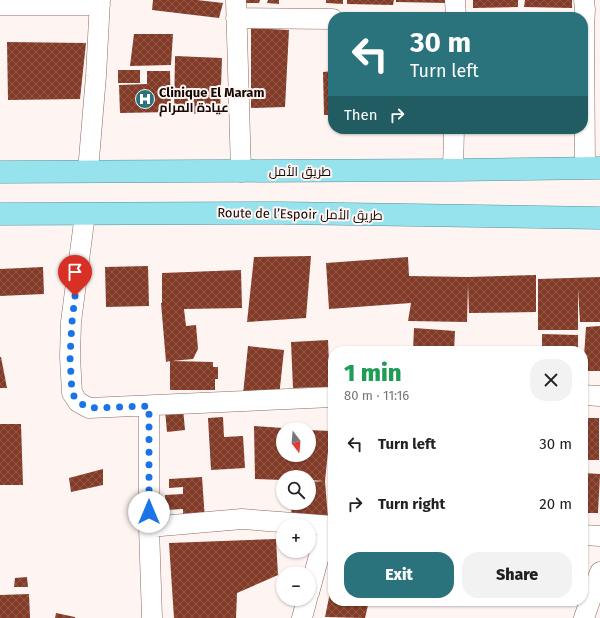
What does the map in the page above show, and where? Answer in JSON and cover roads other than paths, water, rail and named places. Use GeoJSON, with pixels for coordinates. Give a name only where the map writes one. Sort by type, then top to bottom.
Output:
{"type":"FeatureCollection","features":[{"type":"Feature","properties":{"kind":"highway","name":"طريق الأمل"},"geometry":{"type":"LineString","coordinates":[[0,172],[241,172],[592,168]]}},
{"type":"Feature","properties":{"kind":"highway","name":"Route de l’Espoir طريق الأمل"},"geometry":{"type":"LineString","coordinates":[[0,214],[281,213],[600,218]]}},
{"type":"Feature","properties":{"kind":"street"},"geometry":{"type":"LineString","coordinates":[[455,0],[456,12]]}},
{"type":"Feature","properties":{"kind":"street"},"geometry":{"type":"LineString","coordinates":[[0,5],[100,3],[96,76],[88,171]]}},
{"type":"Feature","properties":{"kind":"street"},"geometry":{"type":"LineString","coordinates":[[241,172],[236,9],[328,18]]}},
{"type":"Feature","properties":{"kind":"street"},"geometry":{"type":"LineString","coordinates":[[588,98],[592,168]]}},
{"type":"Feature","properties":{"kind":"street"},"geometry":{"type":"LineString","coordinates":[[453,170],[454,134]]}},
{"type":"Feature","properties":{"kind":"street"},"geometry":{"type":"LineString","coordinates":[[85,214],[72,322],[70,357],[72,393],[78,402],[89,408],[328,397]]}},
{"type":"Feature","properties":{"kind":"street"},"geometry":{"type":"LineString","coordinates":[[588,396],[600,396]]}},
{"type":"Feature","properties":{"kind":"street"},"geometry":{"type":"LineString","coordinates":[[149,406],[149,527],[152,618]]}},
{"type":"Feature","properties":{"kind":"street"},"geometry":{"type":"LineString","coordinates":[[149,527],[242,519],[328,526]]}},
{"type":"Feature","properties":{"kind":"street"},"geometry":{"type":"LineString","coordinates":[[316,571],[328,532]]}},
{"type":"Feature","properties":{"kind":"street"},"geometry":{"type":"LineString","coordinates":[[588,535],[600,536]]}},
{"type":"Feature","properties":{"kind":"street"},"geometry":{"type":"LineString","coordinates":[[584,618],[600,572]]}},
{"type":"Feature","properties":{"kind":"street"},"geometry":{"type":"LineString","coordinates":[[302,618],[306,606]]}},
{"type":"Feature","properties":{"kind":"place","name":"Clinique El Maram عيادة المرام"},"geometry":{"type":"Point","coordinates":[145,99]}}]}
